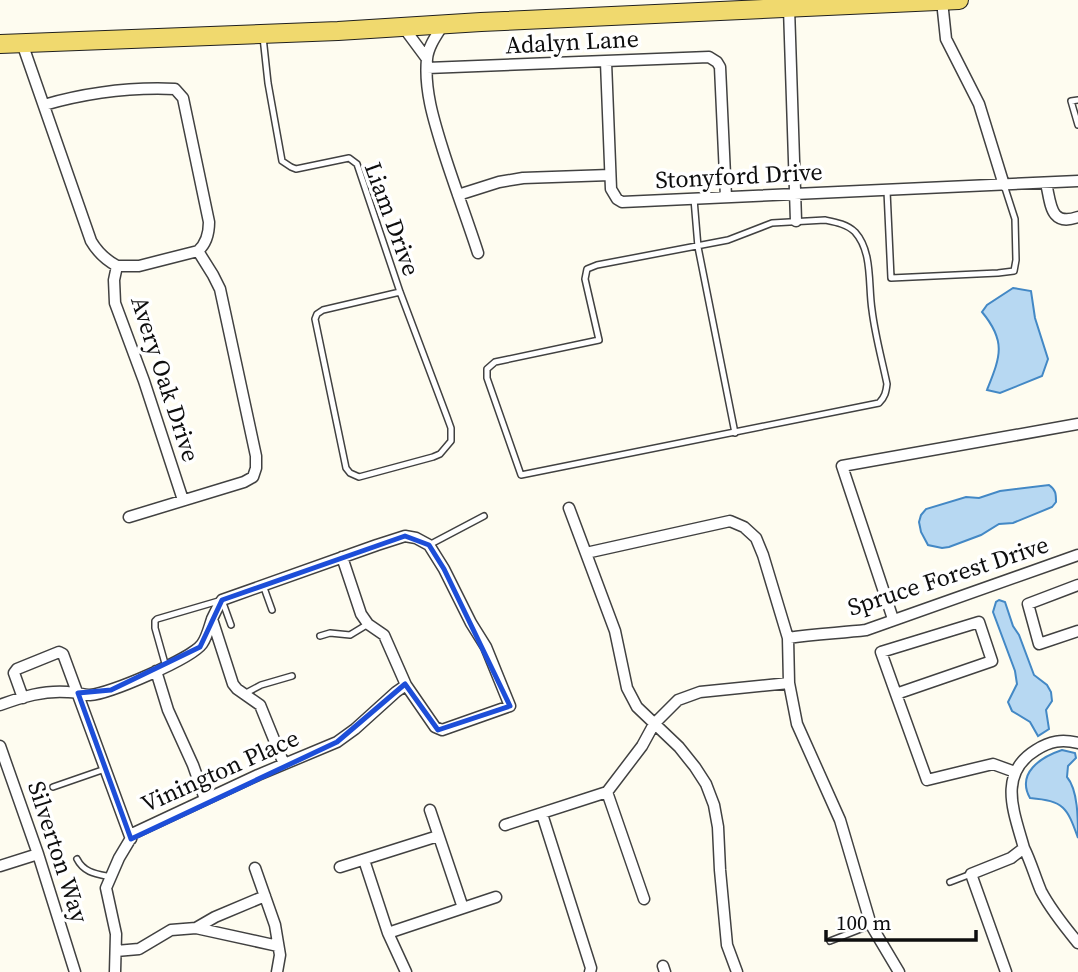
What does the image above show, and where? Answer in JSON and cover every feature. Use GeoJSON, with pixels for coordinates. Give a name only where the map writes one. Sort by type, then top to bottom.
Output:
{"type":"FeatureCollection","features":[{"type":"Feature","properties":{"kind":"main road"},"geometry":{"type":"LineString","coordinates":[[0,44],[404,28],[789,4],[959,0]]}},
{"type":"Feature","properties":{"kind":"street"},"geometry":{"type":"LineString","coordinates":[[942,1],[946,39],[979,104],[1004,185]]}},
{"type":"Feature","properties":{"kind":"street"},"geometry":{"type":"LineString","coordinates":[[789,4],[796,221]]}},
{"type":"Feature","properties":{"kind":"street"},"geometry":{"type":"LineString","coordinates":[[443,25],[430,48],[427,63],[430,104],[444,156],[478,254]]}},
{"type":"Feature","properties":{"kind":"street"},"geometry":{"type":"LineString","coordinates":[[404,28],[427,63]]}},
{"type":"Feature","properties":{"kind":"street","name":"Avery Oak Drive"},"geometry":{"type":"LineString","coordinates":[[22,43],[91,241],[106,260],[117,266],[114,303],[144,381],[183,500]]}},
{"type":"Feature","properties":{"kind":"street","name":"Adalyn Lane"},"geometry":{"type":"LineString","coordinates":[[427,63],[606,62],[709,57],[720,67],[726,197]]}},
{"type":"Feature","properties":{"kind":"street","name":"Stonyford Drive"},"geometry":{"type":"LineString","coordinates":[[606,62],[610,174],[613,195],[622,202],[1078,181]]}},
{"type":"Feature","properties":{"kind":"street"},"geometry":{"type":"LineString","coordinates":[[44,104],[76,96],[129,90],[175,89],[183,98],[209,233],[198,251],[139,266],[117,266]]}},
{"type":"Feature","properties":{"kind":"street"},"geometry":{"type":"LineString","coordinates":[[458,195],[523,177],[610,174]]}},
{"type":"Feature","properties":{"kind":"street"},"geometry":{"type":"LineString","coordinates":[[1046,183],[1054,212],[1059,219],[1065,221],[1078,217]]}},
{"type":"Feature","properties":{"kind":"street"},"geometry":{"type":"LineString","coordinates":[[129,517],[244,482],[253,477],[256,468],[256,456],[220,289],[198,251]]}},
{"type":"Feature","properties":{"kind":"street"},"geometry":{"type":"LineString","coordinates":[[893,619],[842,466],[1078,424]]}},
{"type":"Feature","properties":{"kind":"street"},"geometry":{"type":"LineString","coordinates":[[569,508],[615,631],[628,688],[637,707],[679,747],[695,767],[706,784],[714,805],[727,945],[737,972]]}},
{"type":"Feature","properties":{"kind":"street"},"geometry":{"type":"LineString","coordinates":[[586,553],[730,521],[744,527],[756,538],[788,638],[789,683],[797,724],[844,831],[872,925],[899,972]]}},
{"type":"Feature","properties":{"kind":"street"},"geometry":{"type":"LineString","coordinates":[[0,705],[41,692],[68,691],[89,695],[111,690],[161,669],[200,647],[222,600],[342,557],[405,537],[416,538],[429,545],[444,569],[471,624],[486,647],[510,706],[438,730],[406,685],[384,635],[368,624],[361,614],[342,557]]}},
{"type":"Feature","properties":{"kind":"street","name":"Spruce Forest Drive"},"geometry":{"type":"LineString","coordinates":[[788,638],[866,629],[1078,555]]}},
{"type":"Feature","properties":{"kind":"street"},"geometry":{"type":"LineString","coordinates":[[1078,585],[1028,604],[1039,644],[1078,631]]}},
{"type":"Feature","properties":{"kind":"street"},"geometry":{"type":"LineString","coordinates":[[212,619],[233,684],[260,705],[284,764]]}},
{"type":"Feature","properties":{"kind":"street"},"geometry":{"type":"LineString","coordinates":[[896,694],[992,661],[979,622],[881,652],[896,694],[927,780],[992,764],[1015,772]]}},
{"type":"Feature","properties":{"kind":"street"},"geometry":{"type":"LineString","coordinates":[[23,698],[14,673],[17,669],[59,652],[63,654],[131,839]]}},
{"type":"Feature","properties":{"kind":"street"},"geometry":{"type":"LineString","coordinates":[[161,669],[167,710],[193,765],[205,799]]}},
{"type":"Feature","properties":{"kind":"street"},"geometry":{"type":"LineString","coordinates":[[505,825],[607,792],[642,746],[654,724],[678,700],[700,692],[789,683]]}},
{"type":"Feature","properties":{"kind":"street","name":"Vinington Place"},"geometry":{"type":"LineString","coordinates":[[114,972],[116,934],[106,888],[134,833],[337,742],[406,685]]}},
{"type":"Feature","properties":{"kind":"street"},"geometry":{"type":"LineString","coordinates":[[1078,743],[1051,743],[1026,757],[1015,772],[1011,788],[1013,809],[1024,848],[1040,888],[1052,912],[1078,943]]}},
{"type":"Feature","properties":{"kind":"street","name":"Silverton Way"},"geometry":{"type":"LineString","coordinates":[[0,746],[75,972]]}},
{"type":"Feature","properties":{"kind":"street"},"geometry":{"type":"LineString","coordinates":[[607,792],[644,899]]}},
{"type":"Feature","properties":{"kind":"street"},"geometry":{"type":"LineString","coordinates":[[430,810],[463,908]]}},
{"type":"Feature","properties":{"kind":"street"},"geometry":{"type":"LineString","coordinates":[[542,814],[591,968],[590,972]]}},
{"type":"Feature","properties":{"kind":"street"},"geometry":{"type":"LineString","coordinates":[[340,867],[438,836]]}},
{"type":"Feature","properties":{"kind":"street"},"geometry":{"type":"LineString","coordinates":[[1006,972],[971,874],[1011,858],[1024,848]]}},
{"type":"Feature","properties":{"kind":"street"},"geometry":{"type":"LineString","coordinates":[[0,866],[37,854]]}},
{"type":"Feature","properties":{"kind":"street"},"geometry":{"type":"LineString","coordinates":[[364,860],[388,933],[407,972]]}},
{"type":"Feature","properties":{"kind":"street"},"geometry":{"type":"LineString","coordinates":[[255,868],[275,925],[280,955],[277,972]]}},
{"type":"Feature","properties":{"kind":"street"},"geometry":{"type":"LineString","coordinates":[[196,928],[265,896]]}},
{"type":"Feature","properties":{"kind":"street"},"geometry":{"type":"LineString","coordinates":[[388,933],[496,897]]}},
{"type":"Feature","properties":{"kind":"street"},"geometry":{"type":"LineString","coordinates":[[116,951],[139,949],[172,930],[196,928],[278,946]]}},
{"type":"Feature","properties":{"kind":"lane","name":"Liam Drive"},"geometry":{"type":"LineString","coordinates":[[263,34],[268,83],[282,161],[296,169],[349,158],[357,164],[400,292],[451,428],[451,441],[440,454],[359,477],[346,468],[315,318],[323,310],[400,292]]}},
{"type":"Feature","properties":{"kind":"lane"},"geometry":{"type":"LineString","coordinates":[[1078,100],[1070,101],[1078,125]]}},
{"type":"Feature","properties":{"kind":"lane"},"geometry":{"type":"LineString","coordinates":[[887,190],[891,278],[1014,271],[1015,219],[1004,185]]}},
{"type":"Feature","properties":{"kind":"lane"},"geometry":{"type":"LineString","coordinates":[[694,199],[698,247],[735,433]]}},
{"type":"Feature","properties":{"kind":"lane"},"geometry":{"type":"LineString","coordinates":[[796,221],[838,222],[854,232],[864,247],[872,310],[887,384],[883,399],[872,404],[735,433],[521,475],[487,378],[487,369],[495,362],[599,340],[585,278],[587,269],[728,240],[772,223],[796,221]]}},
{"type":"Feature","properties":{"kind":"lane"},"geometry":{"type":"LineString","coordinates":[[429,545],[484,516]]}},
{"type":"Feature","properties":{"kind":"lane"},"geometry":{"type":"LineString","coordinates":[[263,585],[272,610]]}},
{"type":"Feature","properties":{"kind":"lane"},"geometry":{"type":"LineString","coordinates":[[161,669],[155,628],[157,619],[222,600],[231,625]]}},
{"type":"Feature","properties":{"kind":"lane"},"geometry":{"type":"LineString","coordinates":[[320,636],[330,633],[350,635],[368,624]]}},
{"type":"Feature","properties":{"kind":"lane"},"geometry":{"type":"LineString","coordinates":[[246,694],[261,685],[292,676]]}},
{"type":"Feature","properties":{"kind":"lane"},"geometry":{"type":"LineString","coordinates":[[53,787],[105,768]]}},
{"type":"Feature","properties":{"kind":"lane"},"geometry":{"type":"LineString","coordinates":[[77,859],[87,871],[111,877]]}},
{"type":"Feature","properties":{"kind":"lane"},"geometry":{"type":"LineString","coordinates":[[950,881],[971,874]]}},
{"type":"Feature","properties":{"kind":"lane"},"geometry":{"type":"LineString","coordinates":[[830,941],[872,925]]}},
{"type":"Feature","properties":{"kind":"highlighted area"},"geometry":{"type":"Polygon","coordinates":[[[405,536],[429,545],[444,569],[510,706],[438,730],[405,684],[337,742],[131,839],[78,693],[111,690],[200,647],[222,600],[405,536]]]}},
{"type":"Feature","properties":{"kind":"water"},"geometry":{"type":"Polygon","coordinates":[[[1013,288],[1031,291],[1035,318],[1048,359],[1042,376],[1000,393],[987,390],[999,350],[995,332],[982,312],[987,305],[1013,288]]]}},
{"type":"Feature","properties":{"kind":"water"},"geometry":{"type":"Polygon","coordinates":[[[1049,485],[1056,494],[1056,502],[1052,507],[1013,523],[999,524],[981,535],[949,547],[928,545],[921,532],[919,522],[926,509],[966,497],[979,498],[1000,491],[1049,485]]]}},
{"type":"Feature","properties":{"kind":"water"},"geometry":{"type":"Polygon","coordinates":[[[999,600],[1005,602],[1034,675],[1047,685],[1051,692],[1052,701],[1046,710],[1049,729],[1038,736],[1030,722],[1012,711],[1008,702],[1017,684],[1015,671],[993,612],[999,600]]]}},
{"type":"Feature","properties":{"kind":"water"},"geometry":{"type":"Polygon","coordinates":[[[1062,750],[1075,753],[1076,758],[1068,766],[1067,777],[1075,797],[1078,838],[1071,819],[1063,808],[1050,801],[1030,798],[1026,789],[1028,774],[1033,767],[1062,750]]]}}]}
